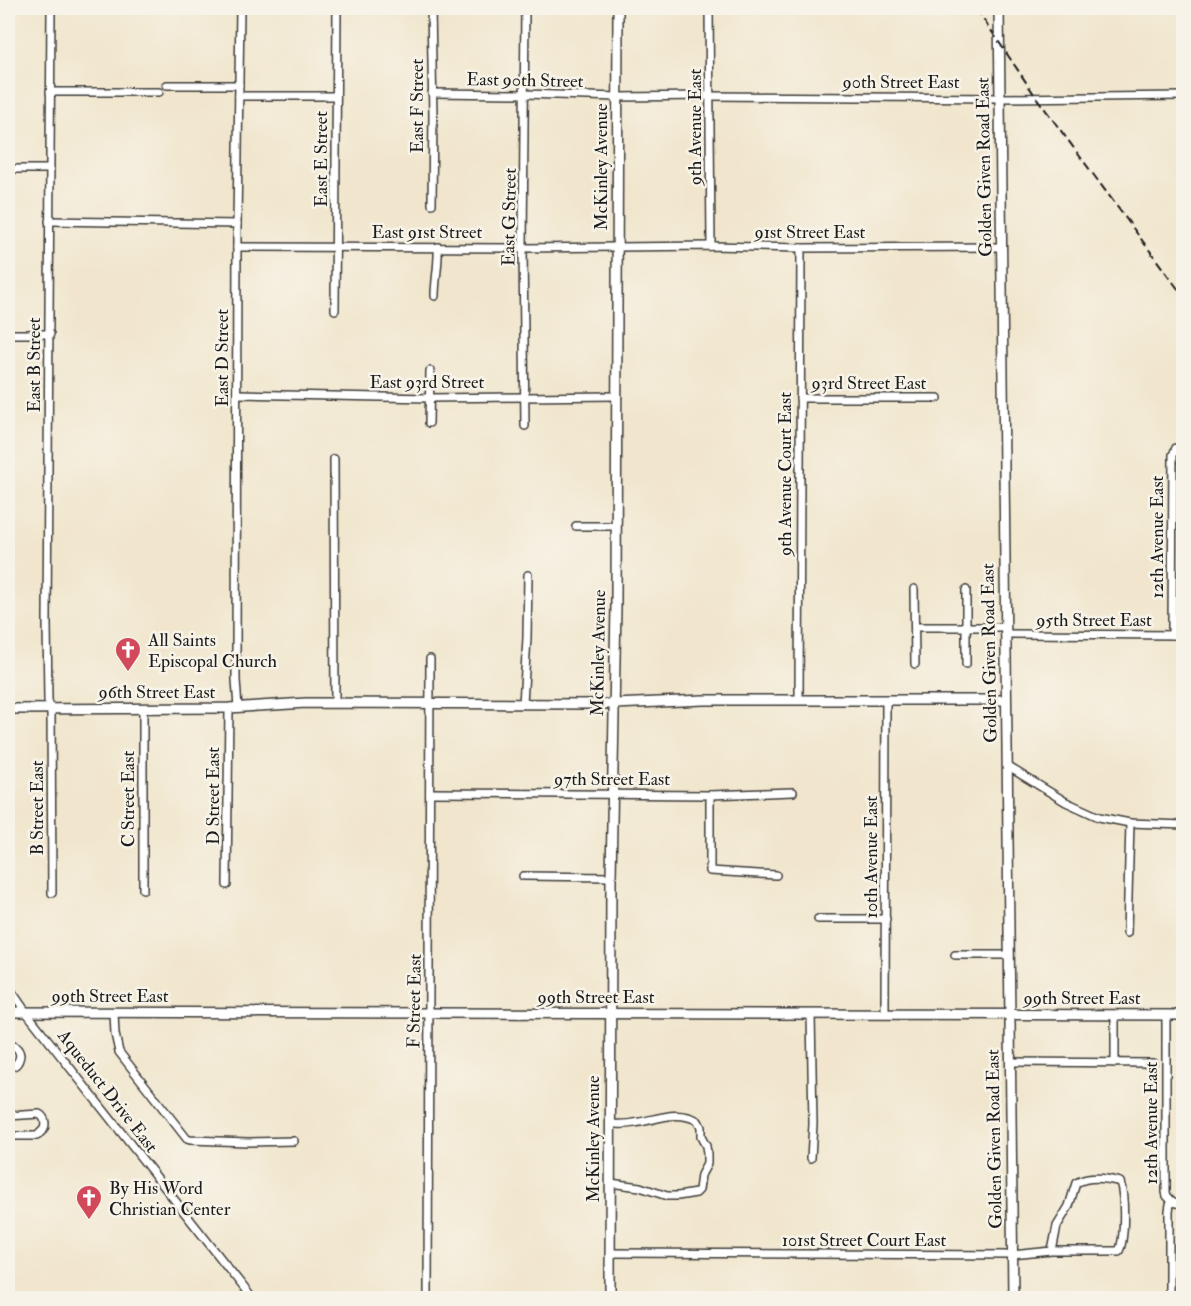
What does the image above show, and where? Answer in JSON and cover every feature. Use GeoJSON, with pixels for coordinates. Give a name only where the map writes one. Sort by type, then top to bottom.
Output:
{"type":"FeatureCollection","features":[{"type":"Feature","properties":{"kind":"street","name":"East B Street"},"geometry":{"type":"LineString","coordinates":[[51,8],[47,642],[48,701],[51,722]]}},
{"type":"Feature","properties":{"kind":"street","name":"East D Street"},"geometry":{"type":"LineString","coordinates":[[234,708],[240,8]]}},
{"type":"Feature","properties":{"kind":"street","name":"East E Street"},"geometry":{"type":"LineString","coordinates":[[334,310],[337,8]]}},
{"type":"Feature","properties":{"kind":"street","name":"East F Street"},"geometry":{"type":"LineString","coordinates":[[431,8],[432,204]]}},
{"type":"Feature","properties":{"kind":"street","name":"East G Street"},"geometry":{"type":"LineString","coordinates":[[525,8],[523,248],[525,426]]}},
{"type":"Feature","properties":{"kind":"street","name":"McKinley Avenue"},"geometry":{"type":"LineString","coordinates":[[609,1299],[611,877],[615,704],[618,8]]}},
{"type":"Feature","properties":{"kind":"street","name":"9th Avenue East"},"geometry":{"type":"LineString","coordinates":[[710,8],[711,246]]}},
{"type":"Feature","properties":{"kind":"street","name":"Golden Given Road East"},"geometry":{"type":"LineString","coordinates":[[999,8],[1012,1299]]}},
{"type":"Feature","properties":{"kind":"street"},"geometry":{"type":"LineString","coordinates":[[167,85],[239,85]]}},
{"type":"Feature","properties":{"kind":"street"},"geometry":{"type":"LineString","coordinates":[[50,92],[159,92]]}},
{"type":"Feature","properties":{"kind":"street","name":"East 90th Street"},"geometry":{"type":"LineString","coordinates":[[432,93],[618,97]]}},
{"type":"Feature","properties":{"kind":"street"},"geometry":{"type":"LineString","coordinates":[[239,96],[336,96]]}},
{"type":"Feature","properties":{"kind":"street","name":"90th Street East"},"geometry":{"type":"LineString","coordinates":[[618,97],[1184,96]]}},
{"type":"Feature","properties":{"kind":"street"},"geometry":{"type":"LineString","coordinates":[[8,169],[50,169]]}},
{"type":"Feature","properties":{"kind":"street"},"geometry":{"type":"LineString","coordinates":[[49,222],[237,224]]}},
{"type":"Feature","properties":{"kind":"street","name":"East 91st Street"},"geometry":{"type":"LineString","coordinates":[[237,247],[618,247]]}},
{"type":"Feature","properties":{"kind":"street"},"geometry":{"type":"LineString","coordinates":[[435,296],[438,247]]}},
{"type":"Feature","properties":{"kind":"street","name":"91st Street East"},"geometry":{"type":"LineString","coordinates":[[618,247],[1002,247]]}},
{"type":"Feature","properties":{"kind":"street","name":"9th Avenue Court East"},"geometry":{"type":"LineString","coordinates":[[799,700],[801,248]]}},
{"type":"Feature","properties":{"kind":"street"},"geometry":{"type":"LineString","coordinates":[[8,334],[50,334]]}},
{"type":"Feature","properties":{"kind":"street"},"geometry":{"type":"LineString","coordinates":[[429,371],[429,423]]}},
{"type":"Feature","properties":{"kind":"street","name":"East 93rd Street"},"geometry":{"type":"LineString","coordinates":[[237,394],[429,398],[617,396]]}},
{"type":"Feature","properties":{"kind":"street","name":"93rd Street East"},"geometry":{"type":"LineString","coordinates":[[800,398],[938,398]]}},
{"type":"Feature","properties":{"kind":"street","name":"12th Avenue East"},"geometry":{"type":"LineString","coordinates":[[1172,635],[1173,455],[1176,448],[1184,445]]}},
{"type":"Feature","properties":{"kind":"street"},"geometry":{"type":"LineString","coordinates":[[334,459],[335,703]]}},
{"type":"Feature","properties":{"kind":"street"},"geometry":{"type":"LineString","coordinates":[[576,526],[615,526]]}},
{"type":"Feature","properties":{"kind":"street"},"geometry":{"type":"LineString","coordinates":[[523,704],[528,574]]}},
{"type":"Feature","properties":{"kind":"street"},"geometry":{"type":"LineString","coordinates":[[914,589],[915,663]]}},
{"type":"Feature","properties":{"kind":"street"},"geometry":{"type":"LineString","coordinates":[[966,590],[966,663]]}},
{"type":"Feature","properties":{"kind":"street","name":"95th Street East"},"geometry":{"type":"LineString","coordinates":[[915,627],[1184,635]]}},
{"type":"Feature","properties":{"kind":"street"},"geometry":{"type":"LineString","coordinates":[[430,659],[430,703]]}},
{"type":"Feature","properties":{"kind":"street","name":"96th Street East"},"geometry":{"type":"LineString","coordinates":[[8,709],[234,708],[306,703],[615,704],[702,700],[886,700]]}},
{"type":"Feature","properties":{"kind":"street"},"geometry":{"type":"LineString","coordinates":[[886,700],[1006,700]]}},
{"type":"Feature","properties":{"kind":"street","name":"10th Avenue East"},"geometry":{"type":"LineString","coordinates":[[885,1013],[886,700]]}},
{"type":"Feature","properties":{"kind":"street","name":"F Street East"},"geometry":{"type":"LineString","coordinates":[[428,1299],[430,703]]}},
{"type":"Feature","properties":{"kind":"street","name":"D Street East"},"geometry":{"type":"LineString","coordinates":[[227,885],[234,708]]}},
{"type":"Feature","properties":{"kind":"street","name":"C Street East"},"geometry":{"type":"LineString","coordinates":[[143,889],[144,709]]}},
{"type":"Feature","properties":{"kind":"street","name":"B Street East"},"geometry":{"type":"LineString","coordinates":[[51,722],[52,893]]}},
{"type":"Feature","properties":{"kind":"street"},"geometry":{"type":"LineString","coordinates":[[1007,766],[1099,817],[1130,823],[1184,825]]}},
{"type":"Feature","properties":{"kind":"street","name":"97th Street East"},"geometry":{"type":"LineString","coordinates":[[430,793],[710,795],[794,792]]}},
{"type":"Feature","properties":{"kind":"street"},"geometry":{"type":"LineString","coordinates":[[710,795],[710,871],[776,875]]}},
{"type":"Feature","properties":{"kind":"street"},"geometry":{"type":"LineString","coordinates":[[1127,933],[1130,823]]}},
{"type":"Feature","properties":{"kind":"street"},"geometry":{"type":"LineString","coordinates":[[523,876],[611,877]]}},
{"type":"Feature","properties":{"kind":"street"},"geometry":{"type":"LineString","coordinates":[[818,919],[886,919]]}},
{"type":"Feature","properties":{"kind":"street"},"geometry":{"type":"LineString","coordinates":[[955,955],[1009,955]]}},
{"type":"Feature","properties":{"kind":"street","name":"Aqueduct Drive East"},"geometry":{"type":"LineString","coordinates":[[8,986],[252,1299]]}},
{"type":"Feature","properties":{"kind":"street","name":"99th Street East"},"geometry":{"type":"LineString","coordinates":[[8,1012],[1184,1015]]}},
{"type":"Feature","properties":{"kind":"street"},"geometry":{"type":"LineString","coordinates":[[114,1013],[119,1052],[187,1138],[248,1142],[294,1141]]}},
{"type":"Feature","properties":{"kind":"street"},"geometry":{"type":"LineString","coordinates":[[811,1014],[813,1124],[811,1158]]}},
{"type":"Feature","properties":{"kind":"street"},"geometry":{"type":"LineString","coordinates":[[1115,1015],[1115,1063]]}},
{"type":"Feature","properties":{"kind":"street","name":"12th Avenue East"},"geometry":{"type":"LineString","coordinates":[[1166,1015],[1166,1192],[1173,1202],[1168,1211],[1169,1299]]}},
{"type":"Feature","properties":{"kind":"street"},"geometry":{"type":"LineString","coordinates":[[8,1045],[16,1048],[20,1055],[17,1063],[8,1066]]}},
{"type":"Feature","properties":{"kind":"street"},"geometry":{"type":"LineString","coordinates":[[1010,1062],[1153,1064]]}},
{"type":"Feature","properties":{"kind":"street"},"geometry":{"type":"LineString","coordinates":[[8,1116],[39,1114],[45,1122],[44,1130],[37,1136],[8,1136]]}},
{"type":"Feature","properties":{"kind":"street"},"geometry":{"type":"LineString","coordinates":[[610,1124],[633,1124],[666,1115],[687,1116],[698,1121],[707,1154],[707,1164],[696,1193],[667,1196],[640,1187],[610,1183]]}},
{"type":"Feature","properties":{"kind":"street","name":"101st Street Court East"},"geometry":{"type":"LineString","coordinates":[[609,1253],[1012,1255],[1052,1251],[1119,1251],[1123,1240],[1123,1190],[1120,1182],[1085,1179],[1076,1183],[1069,1206],[1057,1226],[1052,1251]]}},
{"type":"Feature","properties":{"kind":"street"},"geometry":{"type":"LineString","coordinates":[[1173,1202],[1184,1205]]}},
{"type":"Feature","properties":{"kind":"green space"},"geometry":{"type":"Polygon","coordinates":[[[1099,8],[1183,8],[1184,10],[1099,11],[1099,8]]]}},
{"type":"Feature","properties":{"kind":"railway"},"geometry":{"type":"LineString","coordinates":[[976,8],[1036,97],[1184,297]]}},
{"type":"Feature","properties":{"kind":"place","name":"All Saints Episcopal Church"},"geometry":{"type":"Point","coordinates":[128,673]}},
{"type":"Feature","properties":{"kind":"place","name":"By His Word Christian Center"},"geometry":{"type":"Point","coordinates":[89,1221]}}]}
